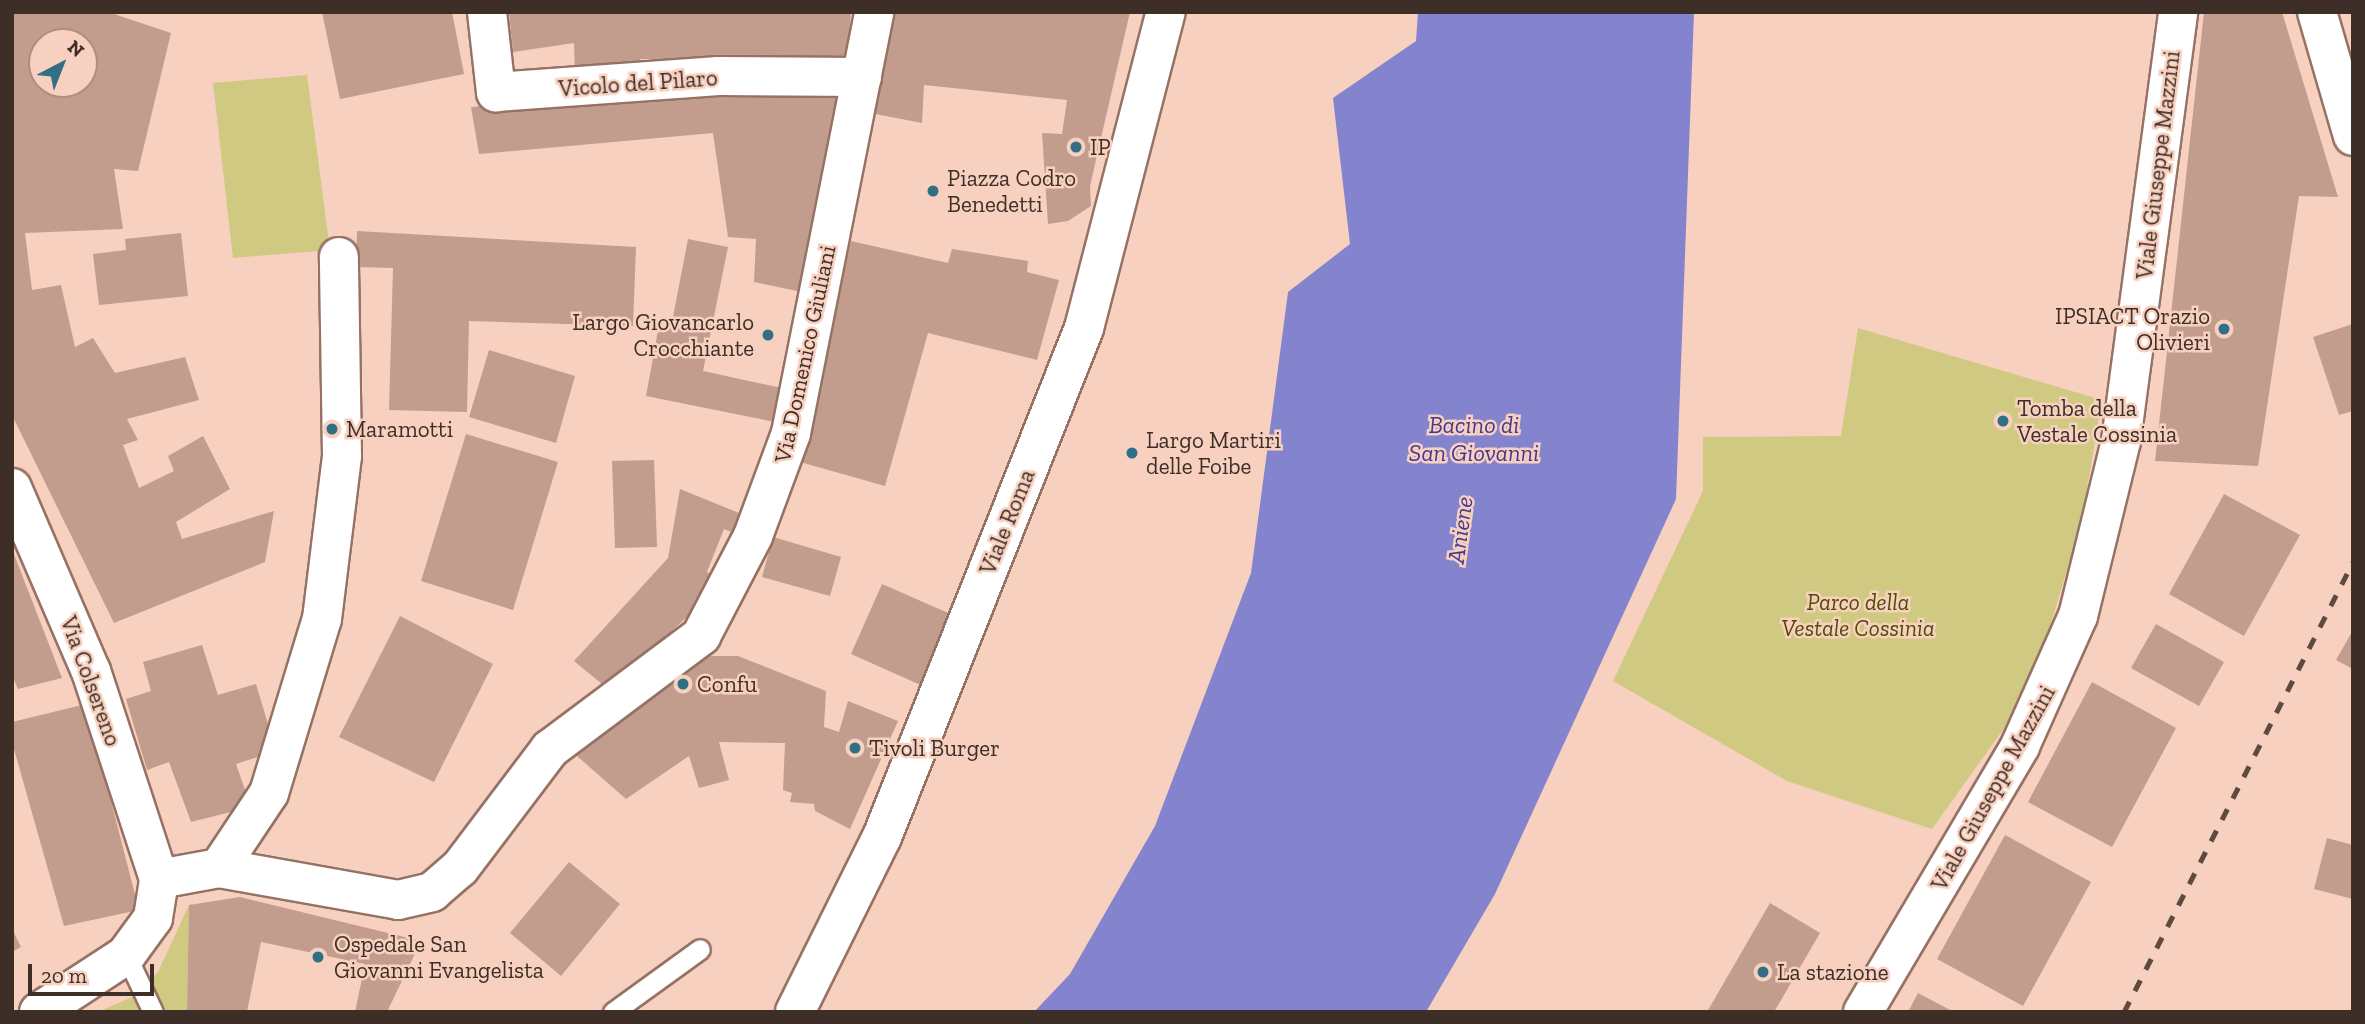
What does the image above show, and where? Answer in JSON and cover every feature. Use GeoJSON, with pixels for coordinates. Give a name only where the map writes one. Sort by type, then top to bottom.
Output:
{"type":"FeatureCollection","features":[{"type":"Feature","properties":{"kind":"street","name":"Vicolo del Pilaro"},"geometry":{"type":"LineString","coordinates":[[487,12],[496,93],[718,76],[862,77]]}},
{"type":"Feature","properties":{"kind":"street","name":"Via Domenico Giuliani"},"geometry":{"type":"LineString","coordinates":[[219,868],[398,900],[432,892],[460,868],[550,748],[701,636],[753,536],[791,433],[874,12]]}},
{"type":"Feature","properties":{"kind":"street","name":"Viale Roma"},"geometry":{"type":"LineString","coordinates":[[795,1012],[882,837],[1084,328],[1166,12]]}},
{"type":"Feature","properties":{"kind":"street","name":"Viale Giuseppe Mazzini"},"geometry":{"type":"LineString","coordinates":[[1863,1012],[2020,746],[2078,616],[2121,441],[2178,12]]}},
{"type":"Feature","properties":{"kind":"street"},"geometry":{"type":"LineString","coordinates":[[2317,12],[2353,136]]}},
{"type":"Feature","properties":{"kind":"street"},"geometry":{"type":"LineString","coordinates":[[39,1012],[125,955],[153,918],[159,879],[219,868],[269,793],[322,619],[342,456],[339,257]]}},
{"type":"Feature","properties":{"kind":"street","name":"Via Colsereno"},"geometry":{"type":"LineString","coordinates":[[12,488],[91,671],[159,879]]}},
{"type":"Feature","properties":{"kind":"lane"},"geometry":{"type":"LineString","coordinates":[[613,1012],[700,949]]}},
{"type":"Feature","properties":{"kind":"lane"},"geometry":{"type":"LineString","coordinates":[[125,955],[153,1012]]}},
{"type":"Feature","properties":{"kind":"green space"},"geometry":{"type":"Polygon","coordinates":[[[307,75],[330,250],[233,258],[213,83],[307,75]]]}},
{"type":"Feature","properties":{"kind":"green space","name":"Parco della Vestale Cossinia"},"geometry":{"type":"Polygon","coordinates":[[[1858,328],[2102,400],[2082,519],[2050,627],[2005,727],[1932,829],[1787,781],[1613,681],[1703,491],[1703,437],[1841,436],[1858,328]]]}},
{"type":"Feature","properties":{"kind":"green space"},"geometry":{"type":"Polygon","coordinates":[[[189,905],[187,1012],[98,1012],[132,997],[158,972],[189,905]]]}},
{"type":"Feature","properties":{"kind":"water","name":"Bacino di San Giovanni"},"geometry":{"type":"Polygon","coordinates":[[[1418,12],[1694,12],[1676,499],[1495,894],[1426,1012],[1034,1012],[1070,974],[1155,826],[1251,573],[1288,292],[1350,244],[1333,98],[1416,41],[1418,12]]]}},
{"type":"Feature","properties":{"kind":"building"},"geometry":{"type":"Polygon","coordinates":[[[12,12],[108,12],[171,33],[138,171],[114,169],[123,229],[25,233],[32,290],[61,285],[75,347],[93,338],[115,373],[185,357],[199,400],[127,419],[138,440],[123,445],[139,488],[174,471],[168,456],[203,436],[230,489],[176,522],[182,539],[274,511],[265,562],[114,623],[12,415],[12,12]]]}},
{"type":"Feature","properties":{"kind":"building"},"geometry":{"type":"Polygon","coordinates":[[[322,12],[452,12],[464,74],[340,99],[322,12]]]}},
{"type":"Feature","properties":{"kind":"building"},"geometry":{"type":"Polygon","coordinates":[[[509,12],[851,12],[847,62],[640,59],[641,70],[575,77],[574,43],[513,52],[509,12]]]}},
{"type":"Feature","properties":{"kind":"building"},"geometry":{"type":"Polygon","coordinates":[[[892,12],[1130,12],[1090,186],[1091,206],[1068,221],[1048,224],[1042,133],[1062,134],[1067,100],[924,85],[922,123],[870,113],[892,12]]]}},
{"type":"Feature","properties":{"kind":"building","name":"IPSIACT Orazio Olivieri"},"geometry":{"type":"Polygon","coordinates":[[[2204,12],[2282,12],[2338,197],[2299,196],[2258,466],[2155,461],[2204,12]]]}},
{"type":"Feature","properties":{"kind":"building"},"geometry":{"type":"Polygon","coordinates":[[[732,84],[839,87],[807,293],[754,282],[756,239],[728,237],[713,133],[479,154],[471,107],[732,84]]]}},
{"type":"Feature","properties":{"kind":"building"},"geometry":{"type":"Polygon","coordinates":[[[357,231],[636,247],[633,326],[469,321],[467,412],[389,410],[393,268],[356,267],[357,231]]]}},
{"type":"Feature","properties":{"kind":"building"},"geometry":{"type":"Polygon","coordinates":[[[181,233],[188,296],[99,305],[93,254],[126,250],[125,239],[181,233]]]}},
{"type":"Feature","properties":{"kind":"building"},"geometry":{"type":"Polygon","coordinates":[[[688,239],[728,247],[703,371],[782,388],[775,422],[646,396],[659,325],[671,327],[688,239]]]}},
{"type":"Feature","properties":{"kind":"building"},"geometry":{"type":"Polygon","coordinates":[[[851,241],[948,263],[952,249],[1028,261],[1027,272],[1059,280],[1037,360],[928,333],[885,486],[800,462],[851,241]]]}},
{"type":"Feature","properties":{"kind":"building"},"geometry":{"type":"Polygon","coordinates":[[[2353,324],[2353,411],[2339,415],[2313,337],[2353,324]]]}},
{"type":"Feature","properties":{"kind":"building"},"geometry":{"type":"Polygon","coordinates":[[[489,350],[575,376],[556,443],[469,417],[489,350]]]}},
{"type":"Feature","properties":{"kind":"building"},"geometry":{"type":"Polygon","coordinates":[[[466,434],[558,462],[513,610],[421,581],[466,434]]]}},
{"type":"Feature","properties":{"kind":"building"},"geometry":{"type":"Polygon","coordinates":[[[654,460],[657,547],[615,548],[612,461],[654,460]]]}},
{"type":"Feature","properties":{"kind":"building"},"geometry":{"type":"Polygon","coordinates":[[[680,489],[739,513],[734,533],[724,529],[707,572],[714,576],[699,606],[608,689],[574,661],[668,558],[680,489]]]}},
{"type":"Feature","properties":{"kind":"building"},"geometry":{"type":"Polygon","coordinates":[[[2224,494],[2300,535],[2244,636],[2169,594],[2224,494]]]}},
{"type":"Feature","properties":{"kind":"building"},"geometry":{"type":"Polygon","coordinates":[[[773,537],[841,557],[830,596],[762,577],[773,537]]]}},
{"type":"Feature","properties":{"kind":"building"},"geometry":{"type":"Polygon","coordinates":[[[12,549],[62,678],[18,689],[12,675],[12,549]]]}},
{"type":"Feature","properties":{"kind":"building"},"geometry":{"type":"Polygon","coordinates":[[[882,584],[955,616],[925,687],[851,654],[882,584]]]}},
{"type":"Feature","properties":{"kind":"building"},"geometry":{"type":"Polygon","coordinates":[[[400,616],[493,664],[434,782],[339,737],[400,616]]]}},
{"type":"Feature","properties":{"kind":"building"},"geometry":{"type":"Polygon","coordinates":[[[2156,624],[2224,662],[2199,706],[2131,668],[2156,624]]]}},
{"type":"Feature","properties":{"kind":"building"},"geometry":{"type":"Polygon","coordinates":[[[2353,630],[2353,669],[2336,660],[2353,630]]]}},
{"type":"Feature","properties":{"kind":"building"},"geometry":{"type":"Polygon","coordinates":[[[202,645],[218,695],[256,684],[276,751],[236,764],[251,807],[191,822],[169,762],[147,770],[126,699],[151,691],[143,662],[202,645]]]}},
{"type":"Feature","properties":{"kind":"building"},"geometry":{"type":"Polygon","coordinates":[[[697,656],[738,656],[826,691],[824,727],[839,732],[848,701],[898,721],[850,829],[815,811],[814,804],[790,802],[792,793],[783,790],[785,743],[719,742],[729,780],[699,788],[689,756],[626,799],[569,749],[697,656]]]}},
{"type":"Feature","properties":{"kind":"building"},"geometry":{"type":"Polygon","coordinates":[[[2092,682],[2176,728],[2112,847],[2028,802],[2092,682]]]}},
{"type":"Feature","properties":{"kind":"building"},"geometry":{"type":"Polygon","coordinates":[[[86,704],[139,910],[64,926],[12,742],[12,722],[86,704]]]}},
{"type":"Feature","properties":{"kind":"building"},"geometry":{"type":"Polygon","coordinates":[[[2005,835],[2091,882],[2023,1006],[1937,959],[2005,835]]]}},
{"type":"Feature","properties":{"kind":"building"},"geometry":{"type":"Polygon","coordinates":[[[2327,838],[2353,845],[2353,899],[2314,889],[2327,838]]]}},
{"type":"Feature","properties":{"kind":"building"},"geometry":{"type":"Polygon","coordinates":[[[569,862],[620,904],[561,976],[510,933],[569,862]]]}},
{"type":"Feature","properties":{"kind":"building"},"geometry":{"type":"Polygon","coordinates":[[[240,897],[421,941],[387,1012],[355,1012],[365,964],[261,942],[247,1012],[187,1012],[189,905],[240,897]]]}},
{"type":"Feature","properties":{"kind":"building","name":"La stazione"},"geometry":{"type":"Polygon","coordinates":[[[1770,903],[1820,933],[1774,1012],[1707,1012],[1770,903]]]}},
{"type":"Feature","properties":{"kind":"building"},"geometry":{"type":"Polygon","coordinates":[[[12,929],[21,947],[12,952],[12,929]]]}},
{"type":"Feature","properties":{"kind":"building"},"geometry":{"type":"Polygon","coordinates":[[[1918,993],[1954,1012],[1908,1012],[1918,993]]]}},
{"type":"Feature","properties":{"kind":"railway"},"geometry":{"type":"LineString","coordinates":[[2124,1012],[2353,562]]}},
{"type":"Feature","properties":{"kind":"place","name":"IP"},"geometry":{"type":"Point","coordinates":[1076,147]}},
{"type":"Feature","properties":{"kind":"place","name":"Piazza Codro Benedetti"},"geometry":{"type":"Point","coordinates":[933,191]}},
{"type":"Feature","properties":{"kind":"place","name":"IPSIACT Orazio Olivieri"},"geometry":{"type":"Point","coordinates":[2224,329]}},
{"type":"Feature","properties":{"kind":"place","name":"Largo Giovancarlo Crocchiante"},"geometry":{"type":"Point","coordinates":[768,335]}},
{"type":"Feature","properties":{"kind":"place","name":"Tomba della Vestale Cossinia"},"geometry":{"type":"Point","coordinates":[2003,421]}},
{"type":"Feature","properties":{"kind":"place","name":"Maramotti"},"geometry":{"type":"Point","coordinates":[332,429]}},
{"type":"Feature","properties":{"kind":"place","name":"Largo Martiri delle Foibe"},"geometry":{"type":"Point","coordinates":[1132,453]}},
{"type":"Feature","properties":{"kind":"place","name":"Confu"},"geometry":{"type":"Point","coordinates":[683,684]}},
{"type":"Feature","properties":{"kind":"place","name":"Tivoli Burger"},"geometry":{"type":"Point","coordinates":[855,748]}},
{"type":"Feature","properties":{"kind":"place","name":"Ospedale San Giovanni Evangelista"},"geometry":{"type":"Point","coordinates":[318,957]}},
{"type":"Feature","properties":{"kind":"place","name":"La stazione"},"geometry":{"type":"Point","coordinates":[1763,972]}},
{"type":"Feature","properties":{"kind":"water label","name":"Aniene"},"geometry":{"type":"Point","coordinates":[1460,530]}}]}
